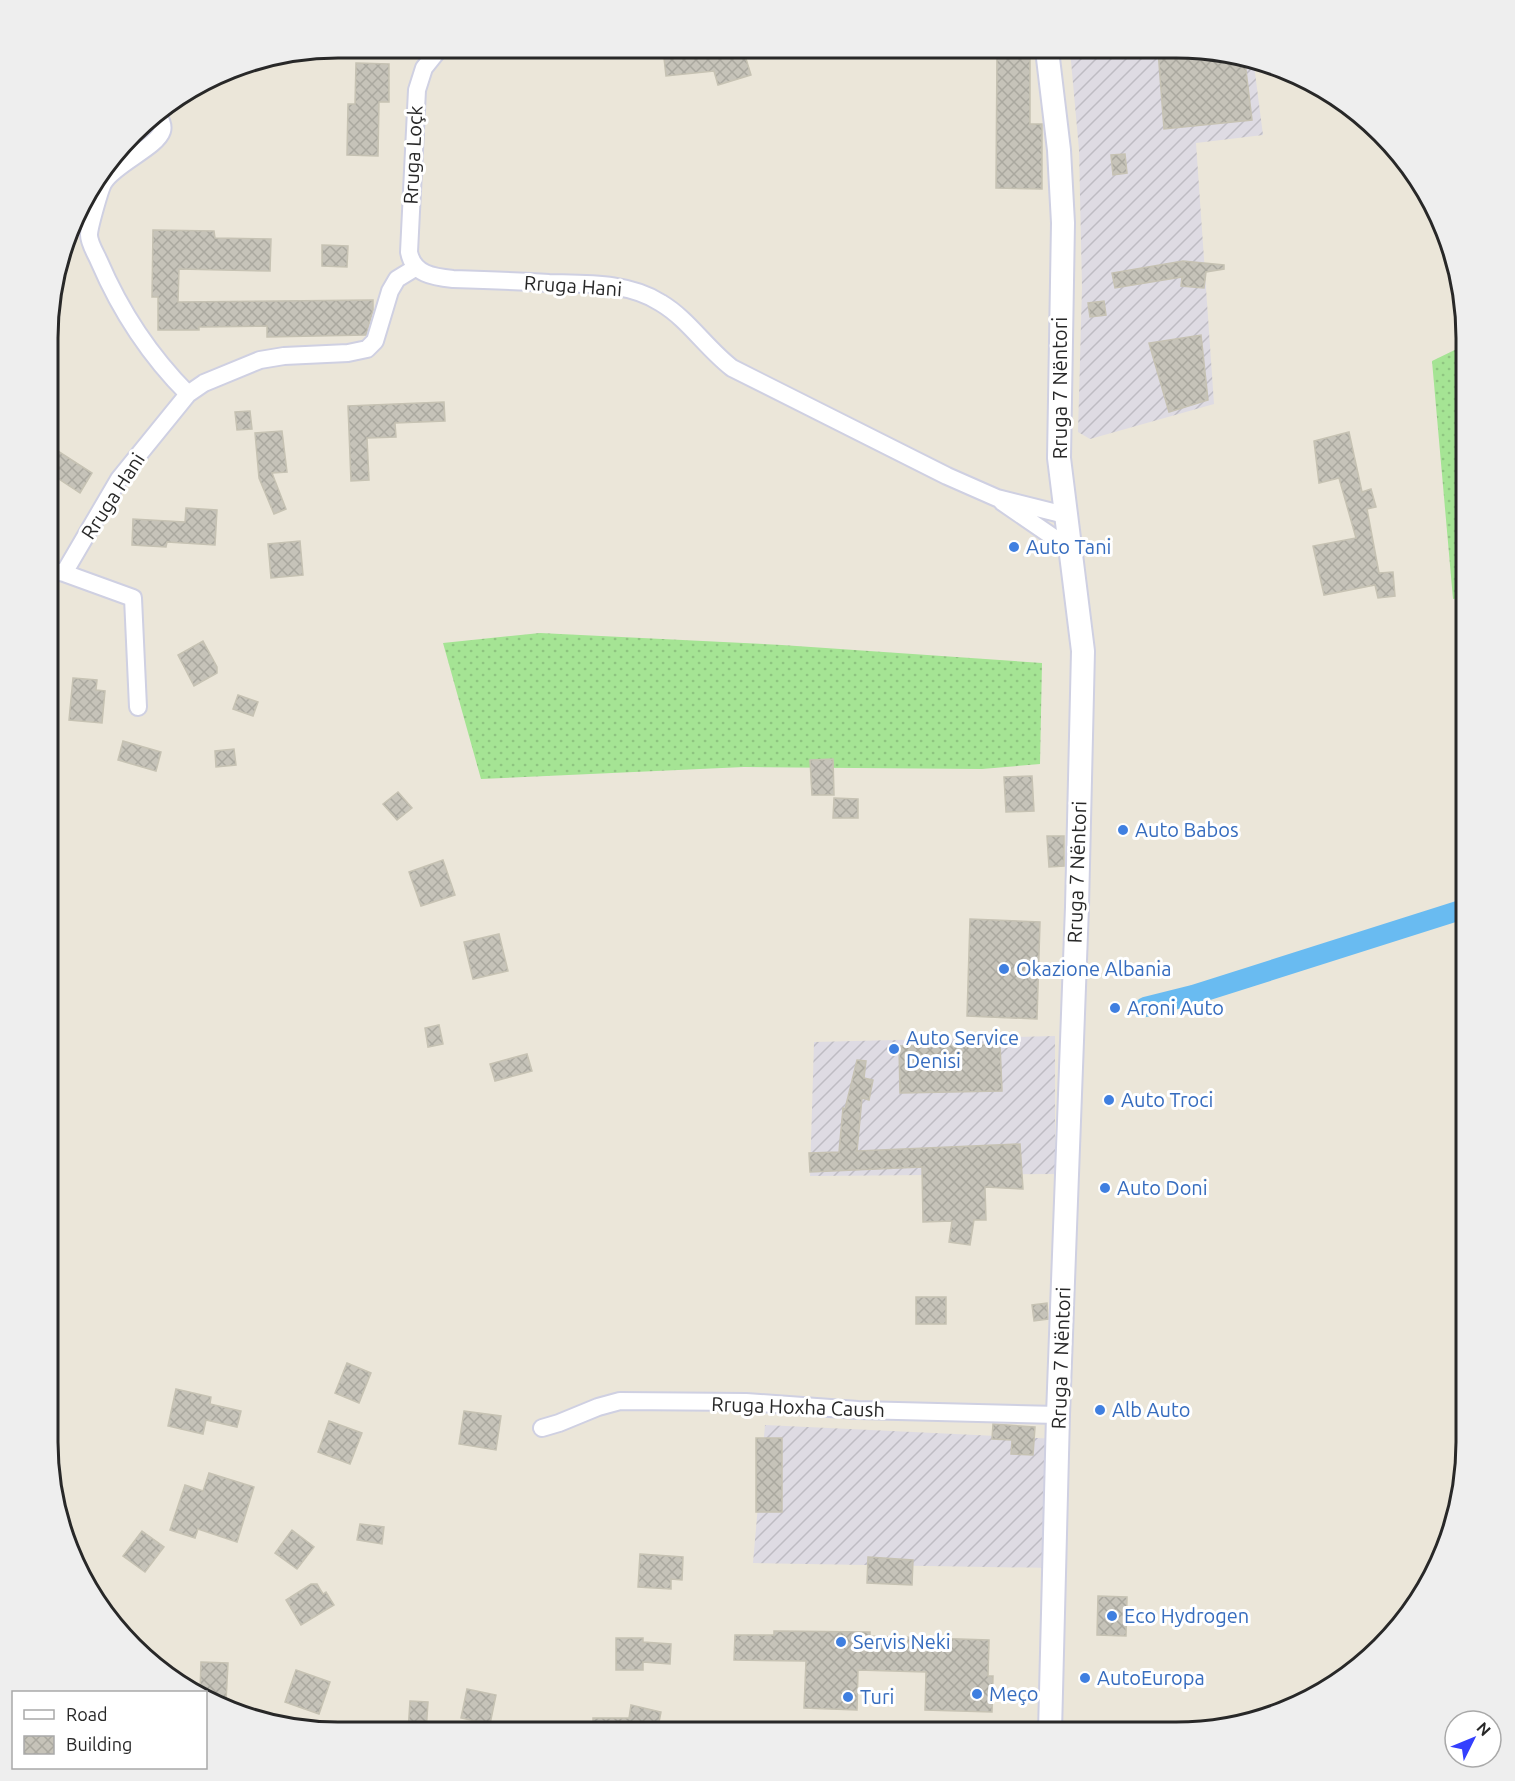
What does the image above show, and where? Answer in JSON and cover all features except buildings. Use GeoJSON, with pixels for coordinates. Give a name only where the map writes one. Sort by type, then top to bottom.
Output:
{"type":"FeatureCollection","features":[{"type":"Feature","properties":{"kind":"main road","name":"Rruga 7 Nëntori"},"geometry":{"type":"LineString","coordinates":[[1048,58],[1059,150],[1063,223],[1059,450],[1083,651],[1077,907],[1058,1414],[1050,1722]]}},
{"type":"Feature","properties":{"kind":"street","name":"Rruga Loçk"},"geometry":{"type":"LineString","coordinates":[[415,268],[410,260],[409,252],[417,90],[424,68],[432,58]]}},
{"type":"Feature","properties":{"kind":"street"},"geometry":{"type":"LineString","coordinates":[[112,174],[157,138],[162,131],[162,122]]}},
{"type":"Feature","properties":{"kind":"street"},"geometry":{"type":"LineString","coordinates":[[101,191],[88,236],[111,288],[136,330],[174,380],[188,394]]}},
{"type":"Feature","properties":{"kind":"street","name":"Rruga Hani"},"geometry":{"type":"LineString","coordinates":[[58,570],[119,479],[188,394],[204,383],[260,360],[368,349],[375,341],[390,291],[397,279],[415,268],[432,277],[606,286],[645,294],[661,302],[680,317],[716,356],[732,368],[947,476],[997,498],[1065,515]]}},
{"type":"Feature","properties":{"kind":"street","name":"Rruga Hani"},"geometry":{"type":"LineString","coordinates":[[997,498],[1069,548]]}},
{"type":"Feature","properties":{"kind":"street","name":"Rruga Hani"},"geometry":{"type":"LineString","coordinates":[[58,571],[134,598],[138,707]]}},
{"type":"Feature","properties":{"kind":"street","name":"Rruga Hoxha Caush"},"geometry":{"type":"LineString","coordinates":[[542,1428],[620,1401],[746,1402],[869,1410],[1058,1414]]}},
{"type":"Feature","properties":{"kind":"shaded area"},"geometry":{"type":"Polygon","coordinates":[[[1071,58],[1195,59],[1255,70],[1263,135],[1196,143],[1214,404],[1090,439],[1078,432],[1082,287],[1079,150],[1071,58]]]}},
{"type":"Feature","properties":{"kind":"shaded area"},"geometry":{"type":"Polygon","coordinates":[[[1055,1036],[1055,1174],[810,1176],[814,1042],[1055,1036]]]}},
{"type":"Feature","properties":{"kind":"shaded area"},"geometry":{"type":"Polygon","coordinates":[[[765,1425],[1059,1439],[1055,1568],[753,1563],[765,1425]]]}},
{"type":"Feature","properties":{"kind":"green space"},"geometry":{"type":"Polygon","coordinates":[[[1456,349],[1456,598],[1453,599],[1432,361],[1456,349]]]}},
{"type":"Feature","properties":{"kind":"green space"},"geometry":{"type":"Polygon","coordinates":[[[540,633],[782,645],[1042,663],[1040,764],[982,769],[744,767],[481,779],[443,643],[540,633]]]}},
{"type":"Feature","properties":{"kind":"waterway"},"geometry":{"type":"LineString","coordinates":[[1145,1007],[1193,995],[1456,911]]}},
{"type":"Feature","properties":{"kind":"place","name":"Auto Tani"},"geometry":{"type":"Point","coordinates":[1014,547]}},
{"type":"Feature","properties":{"kind":"place","name":"Auto Babos"},"geometry":{"type":"Point","coordinates":[1123,830]}},
{"type":"Feature","properties":{"kind":"place","name":"Okazione Albania"},"geometry":{"type":"Point","coordinates":[1004,969]}},
{"type":"Feature","properties":{"kind":"place","name":"Aroni Auto"},"geometry":{"type":"Point","coordinates":[1115,1008]}},
{"type":"Feature","properties":{"kind":"place","name":"Auto Service Denisi"},"geometry":{"type":"Point","coordinates":[894,1049]}},
{"type":"Feature","properties":{"kind":"place","name":"Auto Troci"},"geometry":{"type":"Point","coordinates":[1109,1100]}},
{"type":"Feature","properties":{"kind":"place","name":"Auto Doni"},"geometry":{"type":"Point","coordinates":[1105,1188]}},
{"type":"Feature","properties":{"kind":"place","name":"Alb Auto"},"geometry":{"type":"Point","coordinates":[1100,1410]}},
{"type":"Feature","properties":{"kind":"place","name":"Eco Hydrogen"},"geometry":{"type":"Point","coordinates":[1112,1616]}},
{"type":"Feature","properties":{"kind":"place","name":"Servis Neki"},"geometry":{"type":"Point","coordinates":[841,1642]}},
{"type":"Feature","properties":{"kind":"place","name":"AutoEuropa"},"geometry":{"type":"Point","coordinates":[1085,1678]}},
{"type":"Feature","properties":{"kind":"place","name":"Meço"},"geometry":{"type":"Point","coordinates":[977,1694]}},
{"type":"Feature","properties":{"kind":"place","name":"Turi"},"geometry":{"type":"Point","coordinates":[848,1697]}}]}
